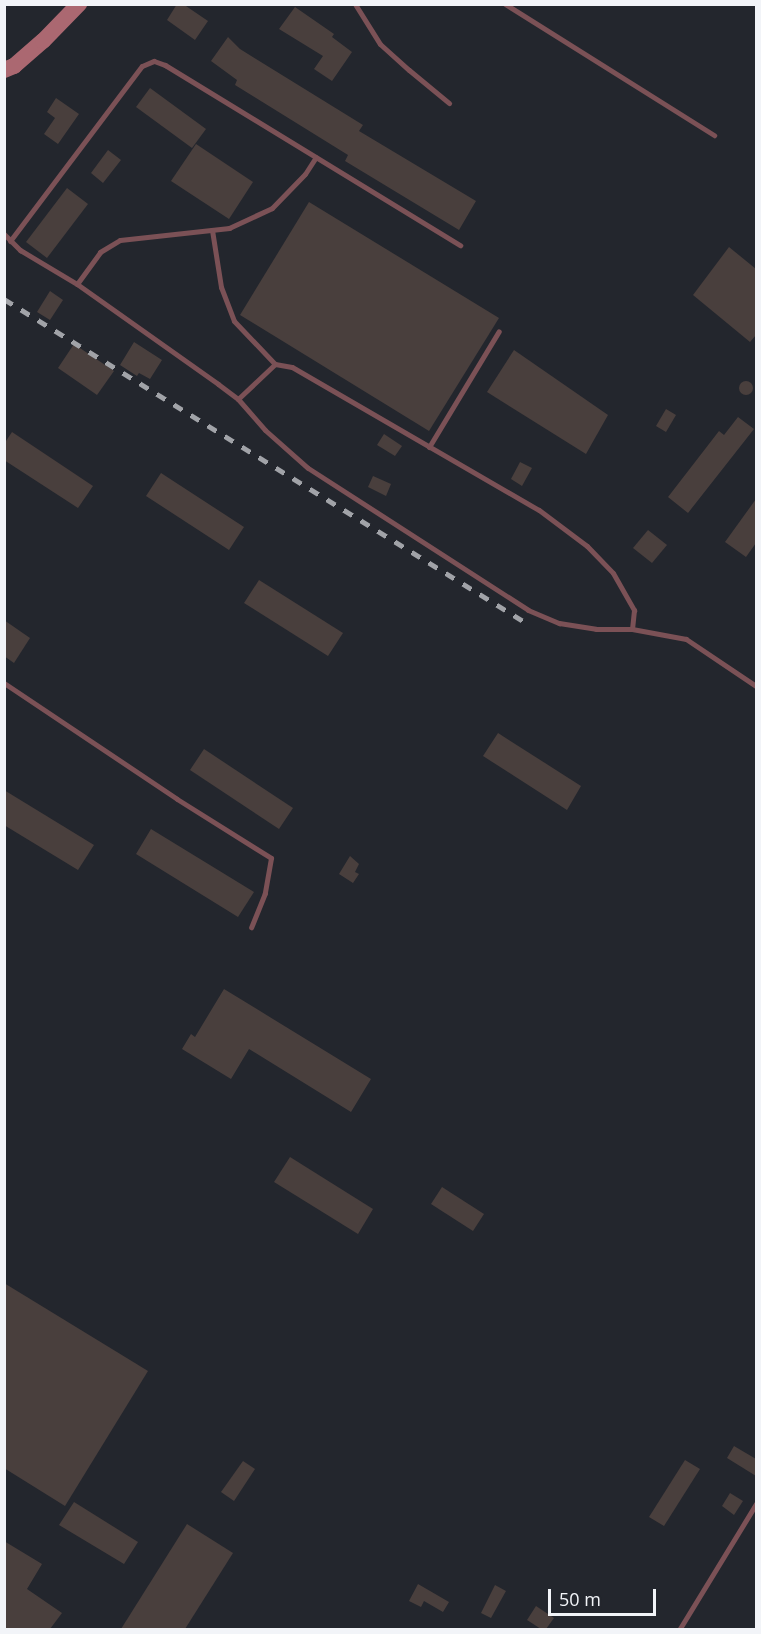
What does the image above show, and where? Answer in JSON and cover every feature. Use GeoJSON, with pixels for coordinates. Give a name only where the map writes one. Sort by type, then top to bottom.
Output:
{"type":"FeatureCollection","features":[{"type":"Feature","properties":{"kind":"street"},"geometry":{"type":"LineString","coordinates":[[4,70],[14,66],[43,41],[79,4]]}},
{"type":"Feature","properties":{"kind":"lane"},"geometry":{"type":"LineString","coordinates":[[355,4],[380,44],[449,102]]}},
{"type":"Feature","properties":{"kind":"lane"},"geometry":{"type":"LineString","coordinates":[[505,4],[714,135]]}},
{"type":"Feature","properties":{"kind":"lane"},"geometry":{"type":"LineString","coordinates":[[10,241],[142,66],[154,61],[460,244]]}},
{"type":"Feature","properties":{"kind":"lane"},"geometry":{"type":"LineString","coordinates":[[77,284],[100,252],[120,240],[229,228],[272,208],[305,174],[316,157]]}},
{"type":"Feature","properties":{"kind":"lane"},"geometry":{"type":"LineString","coordinates":[[212,230],[221,287],[234,321],[275,364],[292,367],[539,510],[587,546],[613,573],[634,610],[632,629]]}},
{"type":"Feature","properties":{"kind":"lane"},"geometry":{"type":"LineString","coordinates":[[4,234],[20,250],[77,284],[238,399],[265,430],[308,468],[528,610],[559,623],[596,629],[632,629],[686,639],[756,686]]}},
{"type":"Feature","properties":{"kind":"lane"},"geometry":{"type":"LineString","coordinates":[[429,447],[499,331]]}},
{"type":"Feature","properties":{"kind":"lane"},"geometry":{"type":"LineString","coordinates":[[238,399],[275,364]]}},
{"type":"Feature","properties":{"kind":"lane"},"geometry":{"type":"LineString","coordinates":[[4,683],[177,799],[272,858],[265,893],[251,927]]}},
{"type":"Feature","properties":{"kind":"lane"},"geometry":{"type":"LineString","coordinates":[[679,1629],[756,1504]]}},
{"type":"Feature","properties":{"kind":"building"},"geometry":{"type":"Polygon","coordinates":[[[177,4],[183,4],[208,21],[195,40],[167,20],[177,4]]]}},
{"type":"Feature","properties":{"kind":"building"},"geometry":{"type":"Polygon","coordinates":[[[295,7],[334,34],[332,37],[352,52],[332,81],[314,69],[323,56],[279,29],[295,7]]]}},
{"type":"Feature","properties":{"kind":"building"},"geometry":{"type":"Polygon","coordinates":[[[228,37],[240,49],[363,125],[359,131],[476,201],[459,230],[345,161],[348,155],[235,85],[237,80],[211,61],[228,37]]]}},
{"type":"Feature","properties":{"kind":"building"},"geometry":{"type":"Polygon","coordinates":[[[150,88],[206,129],[192,148],[136,107],[150,88]]]}},
{"type":"Feature","properties":{"kind":"building"},"geometry":{"type":"Polygon","coordinates":[[[56,98],[79,114],[58,144],[44,134],[55,118],[47,112],[56,98]]]}},
{"type":"Feature","properties":{"kind":"building"},"geometry":{"type":"Polygon","coordinates":[[[196,144],[253,182],[229,219],[171,181],[196,144]]]}},
{"type":"Feature","properties":{"kind":"building"},"geometry":{"type":"Polygon","coordinates":[[[108,150],[121,160],[103,183],[91,173],[108,150]]]}},
{"type":"Feature","properties":{"kind":"building"},"geometry":{"type":"Polygon","coordinates":[[[67,188],[88,204],[47,258],[26,242],[67,188]]]}},
{"type":"Feature","properties":{"kind":"building"},"geometry":{"type":"Polygon","coordinates":[[[309,202],[499,318],[429,431],[240,315],[309,202]]]}},
{"type":"Feature","properties":{"kind":"building"},"geometry":{"type":"Polygon","coordinates":[[[729,247],[756,269],[756,335],[750,342],[693,295],[729,247]]]}},
{"type":"Feature","properties":{"kind":"building"},"geometry":{"type":"Polygon","coordinates":[[[50,291],[63,300],[50,320],[37,312],[50,291]]]}},
{"type":"Feature","properties":{"kind":"building"},"geometry":{"type":"Polygon","coordinates":[[[134,342],[162,360],[150,379],[139,373],[137,376],[120,365],[134,342]]]}},
{"type":"Feature","properties":{"kind":"building"},"geometry":{"type":"Polygon","coordinates":[[[74,344],[114,371],[97,395],[58,368],[74,344]]]}},
{"type":"Feature","properties":{"kind":"building"},"geometry":{"type":"Polygon","coordinates":[[[514,350],[608,415],[586,454],[487,392],[514,350]]]}},
{"type":"Feature","properties":{"kind":"building"},"geometry":{"type":"Polygon","coordinates":[[[746,381],[751,383],[753,388],[751,393],[746,395],[741,393],[739,388],[741,383],[746,381]]]}},
{"type":"Feature","properties":{"kind":"building"},"geometry":{"type":"Polygon","coordinates":[[[666,409],[676,415],[666,432],[656,426],[666,409]]]}},
{"type":"Feature","properties":{"kind":"building"},"geometry":{"type":"Polygon","coordinates":[[[738,417],[754,429],[688,513],[668,497],[719,431],[724,435],[738,417]]]}},
{"type":"Feature","properties":{"kind":"building"},"geometry":{"type":"Polygon","coordinates":[[[12,432],[93,486],[78,508],[4,460],[4,444],[12,432]]]}},
{"type":"Feature","properties":{"kind":"building"},"geometry":{"type":"Polygon","coordinates":[[[384,434],[402,446],[395,456],[377,445],[384,434]]]}},
{"type":"Feature","properties":{"kind":"building"},"geometry":{"type":"Polygon","coordinates":[[[520,462],[532,468],[522,486],[511,479],[520,462]]]}},
{"type":"Feature","properties":{"kind":"building"},"geometry":{"type":"Polygon","coordinates":[[[161,473],[244,527],[229,550],[146,496],[161,473]]]}},
{"type":"Feature","properties":{"kind":"building"},"geometry":{"type":"Polygon","coordinates":[[[373,476],[391,484],[386,496],[368,487],[373,476]]]}},
{"type":"Feature","properties":{"kind":"building"},"geometry":{"type":"Polygon","coordinates":[[[756,499],[756,543],[746,557],[725,542],[756,499]]]}},
{"type":"Feature","properties":{"kind":"building"},"geometry":{"type":"Polygon","coordinates":[[[648,530],[667,545],[652,563],[633,548],[648,530]]]}},
{"type":"Feature","properties":{"kind":"building"},"geometry":{"type":"Polygon","coordinates":[[[259,580],[343,633],[328,656],[244,603],[259,580]]]}},
{"type":"Feature","properties":{"kind":"building"},"geometry":{"type":"Polygon","coordinates":[[[4,620],[30,638],[14,663],[4,656],[4,620]]]}},
{"type":"Feature","properties":{"kind":"building"},"geometry":{"type":"Polygon","coordinates":[[[498,733],[581,786],[567,810],[483,756],[498,733]]]}},
{"type":"Feature","properties":{"kind":"building"},"geometry":{"type":"Polygon","coordinates":[[[204,749],[293,808],[279,829],[190,770],[204,749]]]}},
{"type":"Feature","properties":{"kind":"building"},"geometry":{"type":"Polygon","coordinates":[[[4,790],[94,845],[78,870],[4,825],[4,790]]]}},
{"type":"Feature","properties":{"kind":"building"},"geometry":{"type":"Polygon","coordinates":[[[151,829],[254,892],[238,917],[136,854],[151,829]]]}},
{"type":"Feature","properties":{"kind":"building"},"geometry":{"type":"Polygon","coordinates":[[[350,856],[359,864],[355,872],[359,874],[353,883],[339,874],[350,856]]]}},
{"type":"Feature","properties":{"kind":"building"},"geometry":{"type":"Polygon","coordinates":[[[224,989],[371,1079],[351,1112],[249,1049],[231,1079],[182,1049],[191,1034],[195,1037],[224,989]]]}},
{"type":"Feature","properties":{"kind":"building"},"geometry":{"type":"Polygon","coordinates":[[[290,1157],[373,1209],[358,1234],[274,1182],[290,1157]]]}},
{"type":"Feature","properties":{"kind":"building"},"geometry":{"type":"Polygon","coordinates":[[[442,1187],[484,1214],[473,1231],[431,1204],[442,1187]]]}},
{"type":"Feature","properties":{"kind":"building"},"geometry":{"type":"Polygon","coordinates":[[[4,1283],[148,1371],[65,1506],[4,1468],[4,1283]]]}},
{"type":"Feature","properties":{"kind":"building"},"geometry":{"type":"Polygon","coordinates":[[[734,1446],[756,1459],[756,1476],[727,1458],[734,1446]]]}},
{"type":"Feature","properties":{"kind":"building"},"geometry":{"type":"Polygon","coordinates":[[[685,1460],[700,1469],[664,1526],[649,1517],[685,1460]]]}},
{"type":"Feature","properties":{"kind":"building"},"geometry":{"type":"Polygon","coordinates":[[[243,1461],[255,1469],[234,1501],[221,1492],[243,1461]]]}},
{"type":"Feature","properties":{"kind":"building"},"geometry":{"type":"Polygon","coordinates":[[[730,1493],[743,1501],[734,1515],[722,1506],[730,1493]]]}},
{"type":"Feature","properties":{"kind":"building"},"geometry":{"type":"Polygon","coordinates":[[[74,1502],[138,1542],[124,1564],[59,1525],[74,1502]]]}},
{"type":"Feature","properties":{"kind":"building"},"geometry":{"type":"Polygon","coordinates":[[[187,1524],[233,1553],[185,1629],[121,1629],[187,1524]]]}},
{"type":"Feature","properties":{"kind":"building"},"geometry":{"type":"Polygon","coordinates":[[[4,1541],[42,1564],[27,1589],[62,1613],[50,1629],[4,1629],[4,1541]]]}},
{"type":"Feature","properties":{"kind":"building"},"geometry":{"type":"Polygon","coordinates":[[[418,1584],[449,1602],[443,1612],[424,1601],[421,1607],[409,1601],[418,1584]]]}},
{"type":"Feature","properties":{"kind":"building"},"geometry":{"type":"Polygon","coordinates":[[[495,1585],[506,1591],[491,1618],[481,1613],[495,1585]]]}},
{"type":"Feature","properties":{"kind":"building"},"geometry":{"type":"Polygon","coordinates":[[[536,1606],[554,1618],[546,1629],[541,1629],[527,1620],[536,1606]]]}},
{"type":"Feature","properties":{"kind":"railway"},"geometry":{"type":"LineString","coordinates":[[4,299],[528,624]]}}]}
